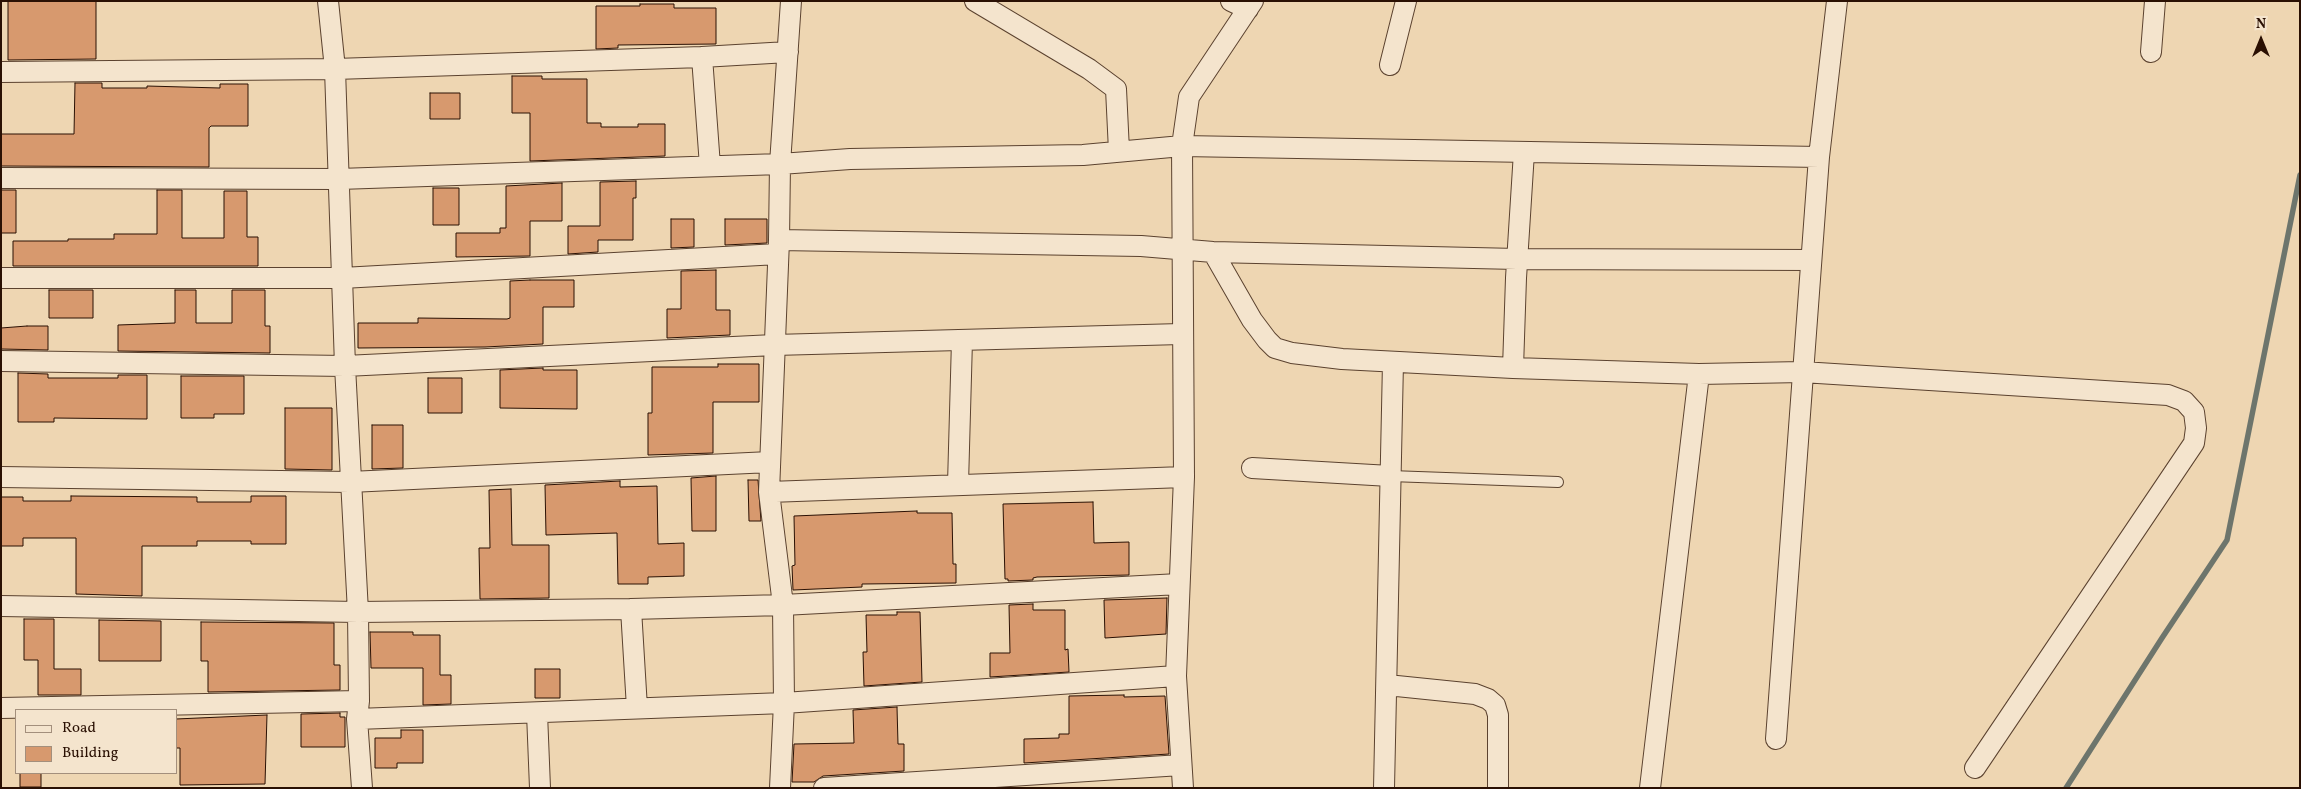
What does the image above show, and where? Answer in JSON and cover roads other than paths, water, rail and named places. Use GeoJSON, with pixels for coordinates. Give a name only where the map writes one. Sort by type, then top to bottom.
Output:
{"type":"FeatureCollection","features":[{"type":"Feature","properties":{"kind":"street"},"geometry":{"type":"LineString","coordinates":[[328,1],[335,69],[345,366],[358,612],[358,710],[362,788]]}},
{"type":"Feature","properties":{"kind":"street"},"geometry":{"type":"LineString","coordinates":[[975,1],[1089,69],[1116,90],[1115,152]]}},
{"type":"Feature","properties":{"kind":"street"},"geometry":{"type":"LineString","coordinates":[[1390,65],[1406,1]]}},
{"type":"Feature","properties":{"kind":"street"},"geometry":{"type":"LineString","coordinates":[[1776,739],[1819,157],[1837,1]]}},
{"type":"Feature","properties":{"kind":"street"},"geometry":{"type":"LineString","coordinates":[[2151,52],[2156,1]]}},
{"type":"Feature","properties":{"kind":"street"},"geometry":{"type":"LineString","coordinates":[[1183,788],[1176,676],[1184,477],[1182,146],[1189,97],[1244,4]]}},
{"type":"Feature","properties":{"kind":"street"},"geometry":{"type":"LineString","coordinates":[[1,72],[335,69],[702,57],[790,27],[780,164],[779,247],[770,462],[770,492],[783,605],[784,703],[780,788]]}},
{"type":"Feature","properties":{"kind":"street"},"geometry":{"type":"LineString","coordinates":[[702,57],[710,166]]}},
{"type":"Feature","properties":{"kind":"street"},"geometry":{"type":"LineString","coordinates":[[1,178],[339,179],[780,164],[850,159],[1083,155],[1182,146],[1819,157]]}},
{"type":"Feature","properties":{"kind":"street"},"geometry":{"type":"LineString","coordinates":[[1513,368],[1517,259],[1524,152]]}},
{"type":"Feature","properties":{"kind":"street"},"geometry":{"type":"LineString","coordinates":[[1,278],[342,278],[779,247],[1141,246],[1213,252],[1517,259],[1811,260]]}},
{"type":"Feature","properties":{"kind":"street"},"geometry":{"type":"LineString","coordinates":[[1213,252],[1252,320],[1275,348],[1292,353],[1342,359],[1513,368],[1699,374],[1802,372],[2168,395],[2184,400],[2194,412],[2196,428],[2194,442],[1975,768]]}},
{"type":"Feature","properties":{"kind":"street"},"geometry":{"type":"LineString","coordinates":[[1,361],[345,366],[774,345],[1182,334]]}},
{"type":"Feature","properties":{"kind":"street"},"geometry":{"type":"LineString","coordinates":[[958,484],[962,340]]}},
{"type":"Feature","properties":{"kind":"street"},"geometry":{"type":"LineString","coordinates":[[1384,788],[1393,362]]}},
{"type":"Feature","properties":{"kind":"street"},"geometry":{"type":"LineString","coordinates":[[1650,788],[1699,374]]}},
{"type":"Feature","properties":{"kind":"street"},"geometry":{"type":"LineString","coordinates":[[1,477],[350,482],[770,462]]}},
{"type":"Feature","properties":{"kind":"street"},"geometry":{"type":"LineString","coordinates":[[1252,468],[1390,476]]}},
{"type":"Feature","properties":{"kind":"street"},"geometry":{"type":"LineString","coordinates":[[770,492],[1184,477]]}},
{"type":"Feature","properties":{"kind":"street"},"geometry":{"type":"LineString","coordinates":[[1,606],[358,612],[631,609],[783,605],[1179,584]]}},
{"type":"Feature","properties":{"kind":"street"},"geometry":{"type":"LineString","coordinates":[[631,609],[637,708]]}},
{"type":"Feature","properties":{"kind":"street"},"geometry":{"type":"LineString","coordinates":[[1,708],[537,713],[784,703],[1176,676]]}},
{"type":"Feature","properties":{"kind":"street"},"geometry":{"type":"LineString","coordinates":[[1387,685],[1475,694],[1488,699],[1495,705],[1498,715],[1498,788]]}},
{"type":"Feature","properties":{"kind":"street"},"geometry":{"type":"LineString","coordinates":[[537,713],[540,788]]}},
{"type":"Feature","properties":{"kind":"street"},"geometry":{"type":"LineString","coordinates":[[824,788],[1182,765]]}},
{"type":"Feature","properties":{"kind":"lane"},"geometry":{"type":"LineString","coordinates":[[1390,476],[1558,482]]}},
{"type":"Feature","properties":{"kind":"waterway"},"geometry":{"type":"LineString","coordinates":[[2066,788],[2227,540],[2300,175]]}}]}
